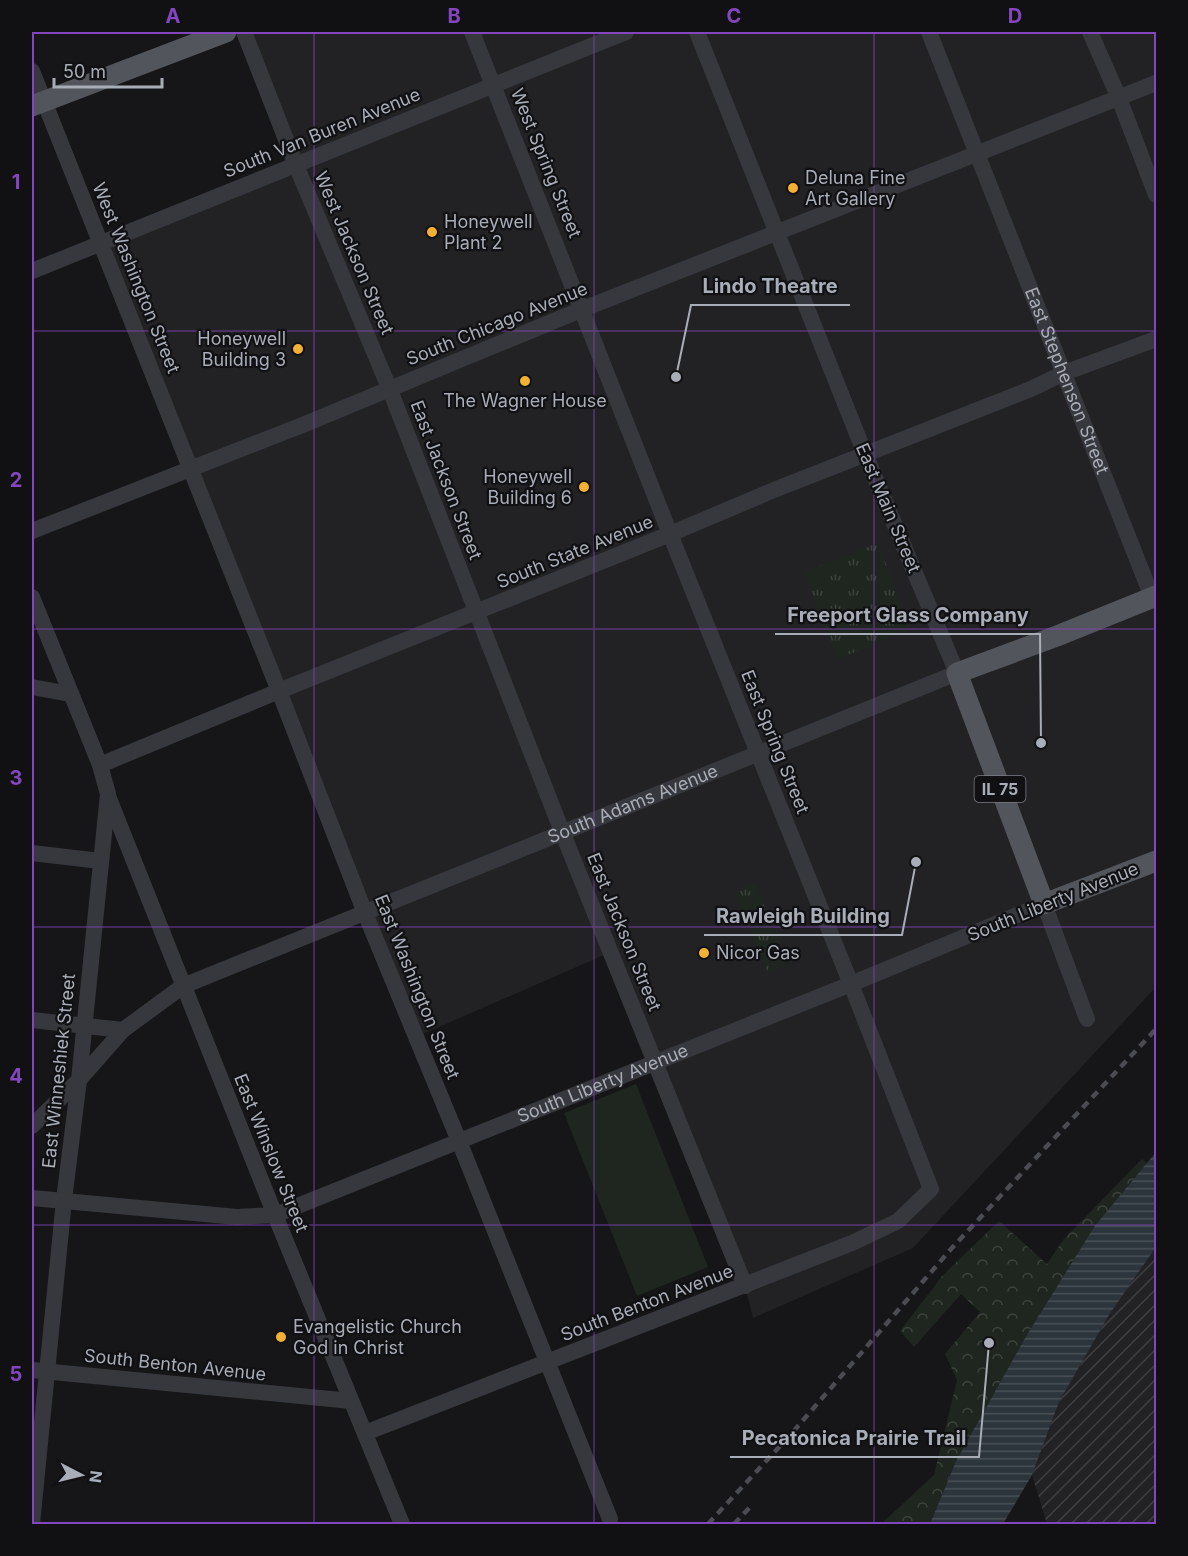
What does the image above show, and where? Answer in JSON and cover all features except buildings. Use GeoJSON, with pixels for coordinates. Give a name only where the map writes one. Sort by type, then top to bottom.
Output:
{"type":"FeatureCollection","features":[{"type":"Feature","properties":{"kind":"main road"},"geometry":{"type":"LineString","coordinates":[[38,104],[226,32]]}},
{"type":"Feature","properties":{"kind":"main road","name":"South Adams Avenue"},"geometry":{"type":"LineString","coordinates":[[957,673],[1155,600]]}},
{"type":"Feature","properties":{"kind":"main road","name":"East Main Street"},"geometry":{"type":"LineString","coordinates":[[957,673],[1044,904]]}},
{"type":"Feature","properties":{"kind":"main road","name":"South Liberty Avenue"},"geometry":{"type":"LineString","coordinates":[[1044,904],[1156,861]]}},
{"type":"Feature","properties":{"kind":"street","name":"West Jackson Street"},"geometry":{"type":"LineString","coordinates":[[244,32],[296,165],[390,390]]}},
{"type":"Feature","properties":{"kind":"street","name":"West Spring Street"},"geometry":{"type":"LineString","coordinates":[[472,32],[583,309]]}},
{"type":"Feature","properties":{"kind":"street","name":"South Van Buren Avenue"},"geometry":{"type":"LineString","coordinates":[[32,272],[626,32]]}},
{"type":"Feature","properties":{"kind":"street","name":"East Main Street"},"geometry":{"type":"LineString","coordinates":[[697,32],[865,454],[957,673]]}},
{"type":"Feature","properties":{"kind":"street","name":"East Stephenson Street"},"geometry":{"type":"LineString","coordinates":[[929,32],[1155,600]]}},
{"type":"Feature","properties":{"kind":"street"},"geometry":{"type":"LineString","coordinates":[[1090,32],[1119,98],[1156,195]]}},
{"type":"Feature","properties":{"kind":"street","name":"West Washington Street"},"geometry":{"type":"LineString","coordinates":[[32,71],[38,104],[101,243],[191,469]]}},
{"type":"Feature","properties":{"kind":"street","name":"South Chicago Avenue"},"geometry":{"type":"LineString","coordinates":[[32,531],[390,390],[583,309],[1156,83]]}},
{"type":"Feature","properties":{"kind":"street","name":"East Spring Street"},"geometry":{"type":"LineString","coordinates":[[583,309],[670,534],[852,984],[931,1189]]}},
{"type":"Feature","properties":{"kind":"street","name":"South State Avenue"},"geometry":{"type":"LineString","coordinates":[[100,765],[865,454],[1031,389],[1064,373],[1156,339]]}},
{"type":"Feature","properties":{"kind":"street","name":"East Jackson Street"},"geometry":{"type":"LineString","coordinates":[[390,390],[563,834],[745,1286]]}},
{"type":"Feature","properties":{"kind":"street","name":"East Washington Street"},"geometry":{"type":"LineString","coordinates":[[191,469],[365,913],[610,1519]]}},
{"type":"Feature","properties":{"kind":"street"},"geometry":{"type":"LineString","coordinates":[[32,597],[100,765]]}},
{"type":"Feature","properties":{"kind":"street","name":"South Adams Avenue"},"geometry":{"type":"LineString","coordinates":[[32,1126],[80,1080],[123,1029],[183,986],[957,673]]}},
{"type":"Feature","properties":{"kind":"street"},"geometry":{"type":"LineString","coordinates":[[32,687],[70,694]]}},
{"type":"Feature","properties":{"kind":"street","name":"East Winneshiek Street"},"geometry":{"type":"LineString","coordinates":[[32,1524],[39,1371],[80,1080],[108,794],[100,765]]}},
{"type":"Feature","properties":{"kind":"street","name":"East Winslow Street"},"geometry":{"type":"LineString","coordinates":[[108,794],[275,1215],[402,1524]]}},
{"type":"Feature","properties":{"kind":"street"},"geometry":{"type":"LineString","coordinates":[[32,853],[100,861]]}},
{"type":"Feature","properties":{"kind":"street","name":"East Main Street"},"geometry":{"type":"LineString","coordinates":[[1044,904],[1087,1019]]}},
{"type":"Feature","properties":{"kind":"street","name":"South Liberty Avenue"},"geometry":{"type":"LineString","coordinates":[[32,1198],[237,1217],[275,1215],[852,984],[1044,904]]}},
{"type":"Feature","properties":{"kind":"street"},"geometry":{"type":"LineString","coordinates":[[32,1020],[123,1029]]}},
{"type":"Feature","properties":{"kind":"street","name":"South Benton Avenue"},"geometry":{"type":"LineString","coordinates":[[364,1433],[852,1243],[898,1221],[931,1189]]}},
{"type":"Feature","properties":{"kind":"street","name":"South Benton Avenue"},"geometry":{"type":"LineString","coordinates":[[39,1371],[351,1401]]}},
{"type":"Feature","properties":{"kind":"shaded area"},"geometry":{"type":"Polygon","coordinates":[[[244,32],[1156,32],[1156,987],[913,1248],[753,1318],[745,1286],[611,952],[416,1037],[101,243],[296,165],[244,32]]]}},
{"type":"Feature","properties":{"kind":"shaded area"},"geometry":{"type":"Polygon","coordinates":[[[1156,1152],[1156,1247],[1109,1315],[1059,1402],[1032,1475],[1003,1524],[930,1524],[956,1461],[1025,1338],[1094,1227],[1156,1152]]]}},
{"type":"Feature","properties":{"kind":"shaded area"},"geometry":{"type":"Polygon","coordinates":[[[1156,1247],[1156,1524],[1047,1524],[1032,1475],[1059,1402],[1109,1315],[1156,1247]]]}},
{"type":"Feature","properties":{"kind":"green space"},"geometry":{"type":"Polygon","coordinates":[[[878,543],[911,630],[838,659],[804,572],[878,543]]]}},
{"type":"Feature","properties":{"kind":"green space"},"geometry":{"type":"Polygon","coordinates":[[[755,883],[788,965],[768,973],[735,892],[755,883]]]}},
{"type":"Feature","properties":{"kind":"green space"},"geometry":{"type":"Polygon","coordinates":[[[636,1084],[708,1267],[637,1296],[564,1113],[636,1084]]]}},
{"type":"Feature","properties":{"kind":"green space"},"geometry":{"type":"Polygon","coordinates":[[[1142,1159],[1147,1163],[1094,1227],[1025,1338],[956,1461],[930,1524],[881,1524],[934,1475],[957,1380],[945,1354],[980,1312],[961,1294],[914,1347],[900,1331],[943,1275],[999,1221],[1047,1264],[1063,1240],[1142,1159]]]}},
{"type":"Feature","properties":{"kind":"railway"},"geometry":{"type":"LineString","coordinates":[[708,1524],[792,1433],[951,1249],[1156,1029]]}},
{"type":"Feature","properties":{"kind":"railway"},"geometry":{"type":"LineString","coordinates":[[734,1524],[753,1504]]}},
{"type":"Feature","properties":{"kind":"place","name":"Deluna Fine Art Gallery"},"geometry":{"type":"Point","coordinates":[793,188]}},
{"type":"Feature","properties":{"kind":"place","name":"Honeywell Plant 2"},"geometry":{"type":"Point","coordinates":[432,232]}},
{"type":"Feature","properties":{"kind":"place","name":"Honeywell Building 3"},"geometry":{"type":"Point","coordinates":[298,349]}},
{"type":"Feature","properties":{"kind":"place","name":"Lindo Theatre"},"geometry":{"type":"Point","coordinates":[676,377]}},
{"type":"Feature","properties":{"kind":"place","name":"The Wagner House"},"geometry":{"type":"Point","coordinates":[525,381]}},
{"type":"Feature","properties":{"kind":"place","name":"Honeywell Building 6"},"geometry":{"type":"Point","coordinates":[584,487]}},
{"type":"Feature","properties":{"kind":"place","name":"Freeport Glass Company"},"geometry":{"type":"Point","coordinates":[1041,743]}},
{"type":"Feature","properties":{"kind":"place","name":"Rawleigh Building"},"geometry":{"type":"Point","coordinates":[916,862]}},
{"type":"Feature","properties":{"kind":"place","name":"Nicor Gas"},"geometry":{"type":"Point","coordinates":[704,953]}},
{"type":"Feature","properties":{"kind":"place","name":"Evangelistic Church God in Christ"},"geometry":{"type":"Point","coordinates":[281,1337]}},
{"type":"Feature","properties":{"kind":"place","name":"Pecatonica Prairie Trail"},"geometry":{"type":"Point","coordinates":[989,1343]}}]}
